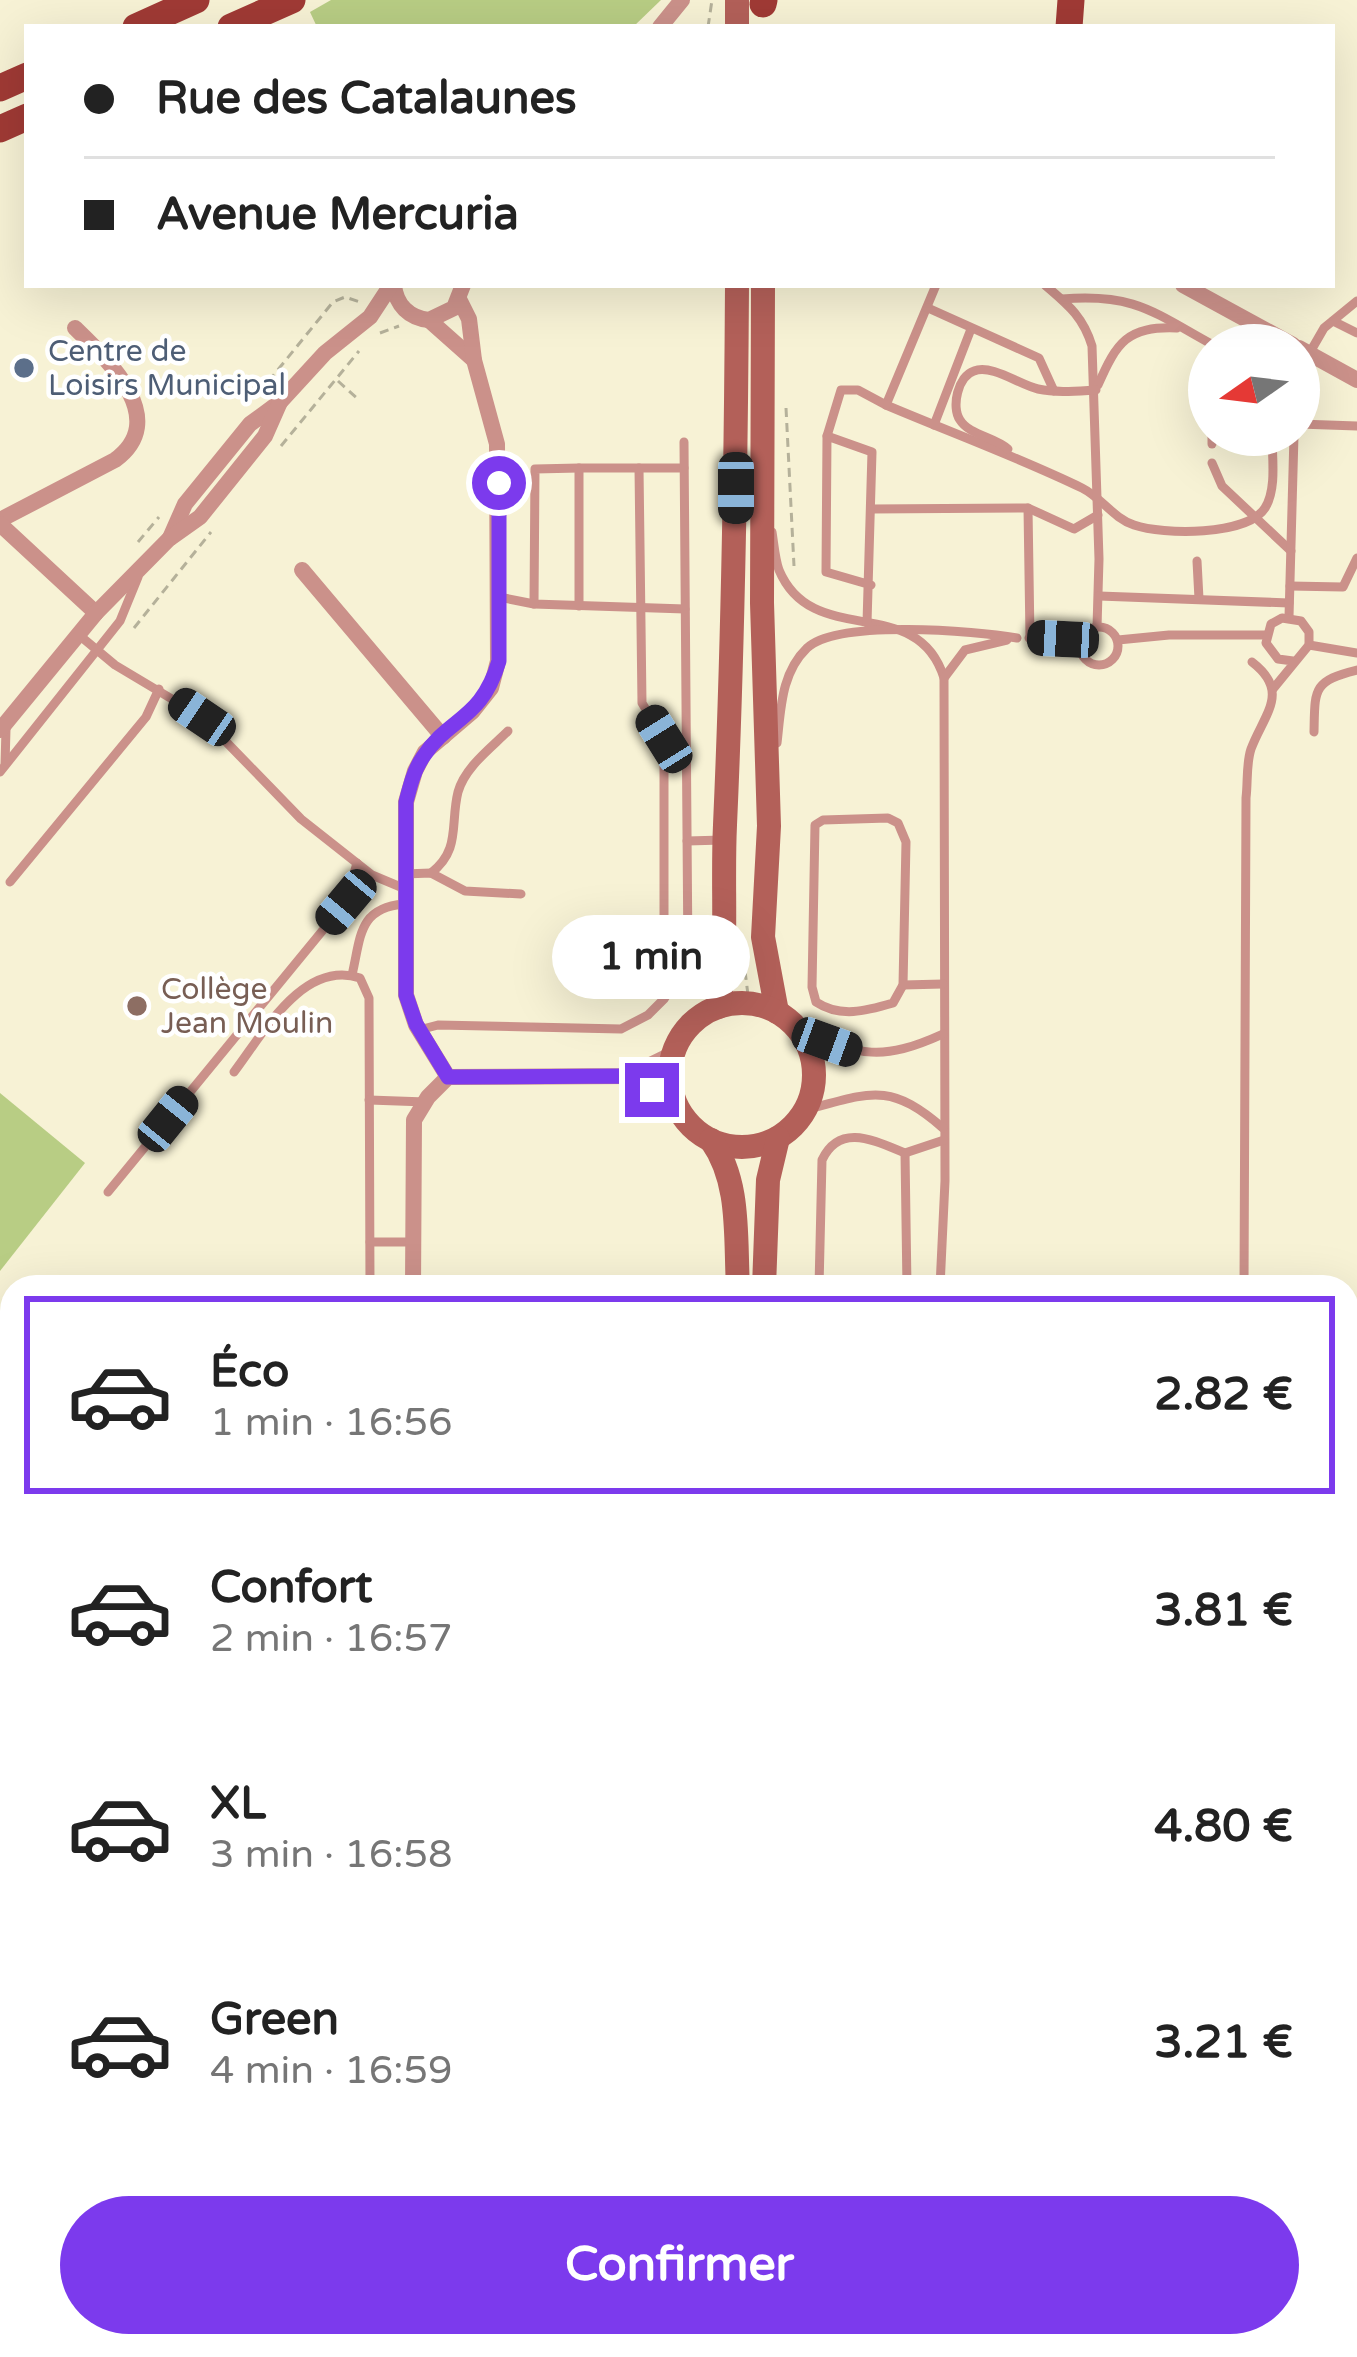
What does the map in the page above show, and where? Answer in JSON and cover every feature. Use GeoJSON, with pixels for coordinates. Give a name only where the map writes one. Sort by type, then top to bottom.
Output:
{"type":"FeatureCollection","features":[{"type":"Feature","properties":{"kind":"main road"},"geometry":{"type":"LineString","coordinates":[[143,24],[196,0]]}},
{"type":"Feature","properties":{"kind":"main road"},"geometry":{"type":"LineString","coordinates":[[238,24],[292,0]]}},
{"type":"Feature","properties":{"kind":"main road"},"geometry":{"type":"LineString","coordinates":[[718,1007],[726,953],[737,288]]}},
{"type":"Feature","properties":{"kind":"main road"},"geometry":{"type":"LineString","coordinates":[[763,288],[769,826],[763,937],[777,1012]]}},
{"type":"Feature","properties":{"kind":"main road"},"geometry":{"type":"LineString","coordinates":[[764,1275],[768,1180],[778,1138],[805,1110],[813,1091],[814,1070],[800,1032],[777,1012],[749,1003],[718,1007],[683,1034],[673,1054],[670,1076],[676,1103],[694,1129],[711,1140],[737,1148],[778,1138]]}},
{"type":"Feature","properties":{"kind":"main road"},"geometry":{"type":"LineString","coordinates":[[711,1140],[723,1158],[734,1195],[737,1275]]}},
{"type":"Feature","properties":{"kind":"street"},"geometry":{"type":"LineString","coordinates":[[662,24],[682,0]]}},
{"type":"Feature","properties":{"kind":"street"},"geometry":{"type":"LineString","coordinates":[[3,726],[78,633],[169,539],[185,504],[250,424],[280,402],[325,353],[370,316],[391,288]]}},
{"type":"Feature","properties":{"kind":"street"},"geometry":{"type":"LineString","coordinates":[[394,288],[400,304],[474,360]]}},
{"type":"Feature","properties":{"kind":"street"},"geometry":{"type":"LineString","coordinates":[[1188,288],[1254,324]]}},
{"type":"Feature","properties":{"kind":"street"},"geometry":{"type":"LineString","coordinates":[[370,316],[447,314],[461,293]]}},
{"type":"Feature","properties":{"kind":"street"},"geometry":{"type":"LineString","coordinates":[[448,1077],[419,1030],[406,995],[404,888],[406,802],[415,771],[425,752],[491,688],[499,661],[496,444],[461,293]]}},
{"type":"Feature","properties":{"kind":"street"},"geometry":{"type":"LineString","coordinates":[[75,328],[119,374],[130,393],[137,431],[130,449],[115,460],[0,522],[96,614]]}},
{"type":"Feature","properties":{"kind":"street"},"geometry":{"type":"LineString","coordinates":[[1320,360],[1357,380]]}},
{"type":"Feature","properties":{"kind":"street"},"geometry":{"type":"LineString","coordinates":[[302,570],[443,737]]}},
{"type":"Feature","properties":{"kind":"street"},"geometry":{"type":"LineString","coordinates":[[413,1275],[414,1120],[448,1077],[628,1076],[673,1054]]}},
{"type":"Feature","properties":{"kind":"street"},"geometry":{"type":"LineString","coordinates":[[628,1076],[676,1103]]}},
{"type":"Feature","properties":{"kind":"lane"},"geometry":{"type":"LineString","coordinates":[[886,405],[935,288]]}},
{"type":"Feature","properties":{"kind":"lane"},"geometry":{"type":"LineString","coordinates":[[1049,288],[1086,326],[1096,390],[1096,627]]}},
{"type":"Feature","properties":{"kind":"lane"},"geometry":{"type":"LineString","coordinates":[[1062,298],[1131,300],[1188,331]]}},
{"type":"Feature","properties":{"kind":"lane"},"geometry":{"type":"LineString","coordinates":[[1320,332],[1357,301]]}},
{"type":"Feature","properties":{"kind":"lane"},"geometry":{"type":"LineString","coordinates":[[928,308],[1039,358],[1054,391]]}},
{"type":"Feature","properties":{"kind":"lane"},"geometry":{"type":"LineString","coordinates":[[1333,321],[1357,333]]}},
{"type":"Feature","properties":{"kind":"lane"},"geometry":{"type":"LineString","coordinates":[[1096,390],[1108,363],[1136,330],[1183,328]]}},
{"type":"Feature","properties":{"kind":"lane"},"geometry":{"type":"LineString","coordinates":[[934,425],[971,329]]}},
{"type":"Feature","properties":{"kind":"lane"},"geometry":{"type":"LineString","coordinates":[[1023,384],[1034,378],[1039,358]]}},
{"type":"Feature","properties":{"kind":"lane"},"geometry":{"type":"LineString","coordinates":[[1014,455],[999,441],[963,425],[955,404],[964,378],[973,370],[1054,391],[1096,390]]}},
{"type":"Feature","properties":{"kind":"lane"},"geometry":{"type":"LineString","coordinates":[[871,585],[826,572],[827,436],[841,390],[858,390],[1014,455],[1097,495],[1122,520],[1140,528],[1221,530],[1258,517],[1268,505],[1272,456]]}},
{"type":"Feature","properties":{"kind":"lane"},"geometry":{"type":"LineString","coordinates":[[1320,425],[1357,426]]}},
{"type":"Feature","properties":{"kind":"lane"},"geometry":{"type":"LineString","coordinates":[[827,436],[872,452],[867,623]]}},
{"type":"Feature","properties":{"kind":"lane"},"geometry":{"type":"LineString","coordinates":[[419,1030],[438,1025],[621,1029],[648,1015],[664,999],[688,961],[684,442]]}},
{"type":"Feature","properties":{"kind":"lane"},"geometry":{"type":"LineString","coordinates":[[1289,617],[1293,456]]}},
{"type":"Feature","properties":{"kind":"lane"},"geometry":{"type":"LineString","coordinates":[[1212,464],[1222,486],[1291,551]]}},
{"type":"Feature","properties":{"kind":"lane"},"geometry":{"type":"LineString","coordinates":[[579,468],[579,605]]}},
{"type":"Feature","properties":{"kind":"lane"},"geometry":{"type":"LineString","coordinates":[[639,468],[642,704],[664,739],[664,999]]}},
{"type":"Feature","properties":{"kind":"lane"},"geometry":{"type":"LineString","coordinates":[[534,604],[535,469],[684,468]]}},
{"type":"Feature","properties":{"kind":"lane"},"geometry":{"type":"LineString","coordinates":[[762,483],[779,572],[799,595],[830,617],[908,630],[930,647],[944,678],[940,1275]]}},
{"type":"Feature","properties":{"kind":"lane"},"geometry":{"type":"LineString","coordinates":[[872,509],[1028,508],[1074,530],[1098,515]]}},
{"type":"Feature","properties":{"kind":"lane"},"geometry":{"type":"LineString","coordinates":[[1028,508],[1030,638]]}},
{"type":"Feature","properties":{"kind":"lane"},"geometry":{"type":"LineString","coordinates":[[1290,586],[1343,587],[1357,558]]}},
{"type":"Feature","properties":{"kind":"lane"},"geometry":{"type":"LineString","coordinates":[[1197,561],[1199,599]]}},
{"type":"Feature","properties":{"kind":"lane"},"geometry":{"type":"LineString","coordinates":[[3,768],[127,610],[138,575]]}},
{"type":"Feature","properties":{"kind":"lane"},"geometry":{"type":"LineString","coordinates":[[1099,596],[1289,602]]}},
{"type":"Feature","properties":{"kind":"lane"},"geometry":{"type":"LineString","coordinates":[[499,597],[534,604],[685,609]]}},
{"type":"Feature","properties":{"kind":"lane"},"geometry":{"type":"LineString","coordinates":[[1273,689],[1310,645],[1306,626],[1289,617],[1271,624],[1266,635],[1272,655],[1292,661]]}},
{"type":"Feature","properties":{"kind":"lane"},"geometry":{"type":"LineString","coordinates":[[769,826],[782,699],[794,666],[809,646],[827,637],[908,630],[940,628],[1030,638],[1082,637],[1096,627],[1109,629],[1118,640],[1116,656],[1108,664],[1096,665],[1082,655],[1082,637]]}},
{"type":"Feature","properties":{"kind":"lane"},"geometry":{"type":"LineString","coordinates":[[78,633],[109,659],[202,717],[301,819],[372,875],[404,888]]}},
{"type":"Feature","properties":{"kind":"lane"},"geometry":{"type":"LineString","coordinates":[[1118,640],[1266,635]]}},
{"type":"Feature","properties":{"kind":"lane"},"geometry":{"type":"LineString","coordinates":[[944,678],[965,650],[1017,638]]}},
{"type":"Feature","properties":{"kind":"lane"},"geometry":{"type":"LineString","coordinates":[[1310,645],[1357,653]]}},
{"type":"Feature","properties":{"kind":"lane"},"geometry":{"type":"LineString","coordinates":[[1244,1275],[1246,798],[1250,753],[1272,704],[1273,689],[1267,673],[1252,662]]}},
{"type":"Feature","properties":{"kind":"lane"},"geometry":{"type":"LineString","coordinates":[[1314,732],[1319,685],[1357,670]]}},
{"type":"Feature","properties":{"kind":"lane"},"geometry":{"type":"LineString","coordinates":[[10,882],[146,717],[159,689]]}},
{"type":"Feature","properties":{"kind":"lane"},"geometry":{"type":"LineString","coordinates":[[3,726],[3,768]]}},
{"type":"Feature","properties":{"kind":"lane"},"geometry":{"type":"LineString","coordinates":[[352,975],[364,923],[404,888],[445,862],[455,836],[458,792],[468,772],[508,731]]}},
{"type":"Feature","properties":{"kind":"lane"},"geometry":{"type":"LineString","coordinates":[[664,739],[686,738]]}},
{"type":"Feature","properties":{"kind":"lane"},"geometry":{"type":"LineString","coordinates":[[888,818],[898,824],[906,842],[903,985],[893,1003],[867,1011],[840,1012],[816,1002],[812,836],[815,825],[823,820],[888,818]]}},
{"type":"Feature","properties":{"kind":"lane"},"geometry":{"type":"LineString","coordinates":[[686,841],[725,840]]}},
{"type":"Feature","properties":{"kind":"lane"},"geometry":{"type":"LineString","coordinates":[[108,1192],[346,902],[357,863]]}},
{"type":"Feature","properties":{"kind":"lane"},"geometry":{"type":"LineString","coordinates":[[431,873],[465,890],[521,894]]}},
{"type":"Feature","properties":{"kind":"lane"},"geometry":{"type":"LineString","coordinates":[[233,1072],[303,989],[326,975],[360,978],[369,998],[370,1275]]}},
{"type":"Feature","properties":{"kind":"lane"},"geometry":{"type":"LineString","coordinates":[[903,985],[943,984]]}},
{"type":"Feature","properties":{"kind":"lane"},"geometry":{"type":"LineString","coordinates":[[800,1032],[855,1052],[902,1053],[944,1034]]}},
{"type":"Feature","properties":{"kind":"lane"},"geometry":{"type":"LineString","coordinates":[[805,1110],[854,1097],[886,1095],[917,1106],[944,1134]]}},
{"type":"Feature","properties":{"kind":"lane"},"geometry":{"type":"LineString","coordinates":[[369,1100],[426,1102]]}},
{"type":"Feature","properties":{"kind":"lane"},"geometry":{"type":"LineString","coordinates":[[819,1275],[822,1160],[828,1148],[838,1138],[862,1136],[905,1154],[944,1134]]}},
{"type":"Feature","properties":{"kind":"lane"},"geometry":{"type":"LineString","coordinates":[[905,1154],[907,1275]]}},
{"type":"Feature","properties":{"kind":"lane"},"geometry":{"type":"LineString","coordinates":[[370,1242],[413,1242]]}},
{"type":"Feature","properties":{"kind":"path"},"geometry":{"type":"LineString","coordinates":[[279,448],[369,340],[387,330]]}},
{"type":"Feature","properties":{"kind":"path"},"geometry":{"type":"LineString","coordinates":[[336,378],[358,400]]}},
{"type":"Feature","properties":{"kind":"path"},"geometry":{"type":"LineString","coordinates":[[109,659],[222,519]]}},
{"type":"Feature","properties":{"kind":"green space"},"geometry":{"type":"Polygon","coordinates":[[[331,0],[661,0],[636,24],[316,24],[310,12],[331,0]]]}},
{"type":"Feature","properties":{"kind":"green space"},"geometry":{"type":"Polygon","coordinates":[[[0,1093],[85,1163],[0,1271],[0,1093]]]}},
{"type":"Feature","properties":{"kind":"place","name":"Centre de Loisirs Municipal"},"geometry":{"type":"Point","coordinates":[24,368]}},
{"type":"Feature","properties":{"kind":"place","name":"Collège Jean Moulin"},"geometry":{"type":"Point","coordinates":[137,1006]}},
{"type":"Feature","properties":{"kind":"route"},"geometry":{"type":"LineString","coordinates":[[499,483],[499,661],[491,688],[472,712],[425,752],[406,802],[406,995],[416,1024],[448,1077],[628,1076],[652,1090]]}}]}
